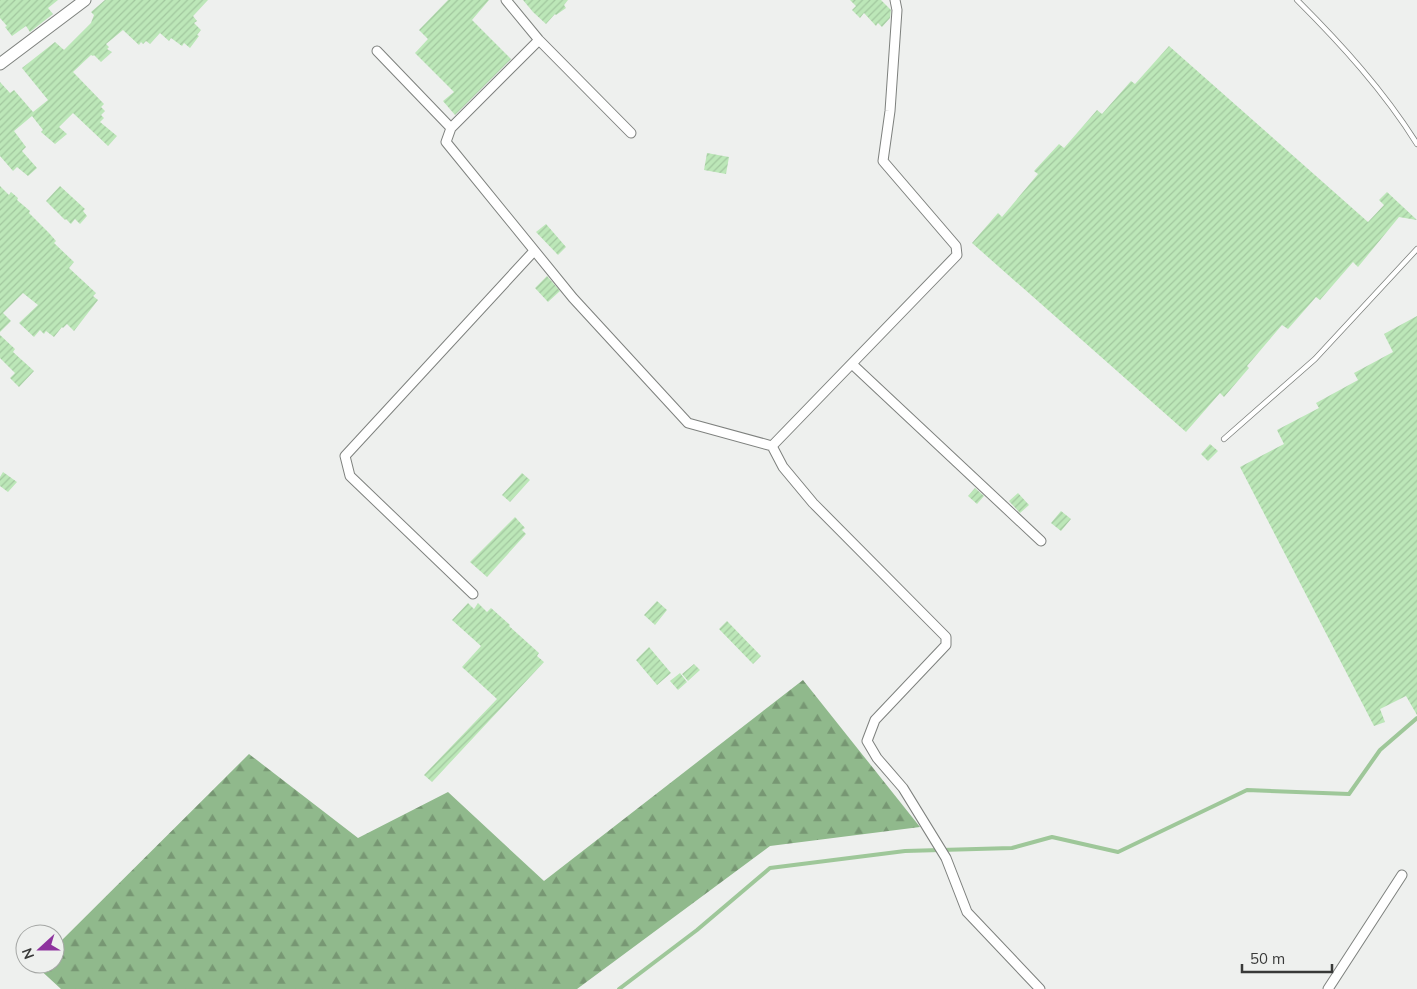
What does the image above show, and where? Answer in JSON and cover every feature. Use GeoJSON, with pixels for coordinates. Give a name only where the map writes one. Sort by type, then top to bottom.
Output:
{"type":"FeatureCollection","features":[{"type":"Feature","properties":{"kind":"street"},"geometry":{"type":"LineString","coordinates":[[0,64],[85,0]]}},
{"type":"Feature","properties":{"kind":"street"},"geometry":{"type":"LineString","coordinates":[[506,0],[539,40],[630,133]]}},
{"type":"Feature","properties":{"kind":"street"},"geometry":{"type":"LineString","coordinates":[[772,446],[957,255],[956,246],[883,161],[890,111],[897,10],[895,0]]}},
{"type":"Feature","properties":{"kind":"street"},"geometry":{"type":"LineString","coordinates":[[539,40],[451,128],[446,142],[573,298],[688,423],[772,446],[783,467],[813,503],[946,637],[946,645],[875,720],[867,741],[877,758],[903,788],[946,858],[967,912],[1040,989]]}},
{"type":"Feature","properties":{"kind":"street"},"geometry":{"type":"LineString","coordinates":[[377,52],[451,128]]}},
{"type":"Feature","properties":{"kind":"street"},"geometry":{"type":"LineString","coordinates":[[473,594],[350,476],[345,456],[534,251]]}},
{"type":"Feature","properties":{"kind":"street"},"geometry":{"type":"LineString","coordinates":[[852,364],[1041,541]]}},
{"type":"Feature","properties":{"kind":"street"},"geometry":{"type":"LineString","coordinates":[[1328,989],[1402,875]]}},
{"type":"Feature","properties":{"kind":"lane"},"geometry":{"type":"LineString","coordinates":[[1297,0],[1325,28],[1398,113],[1417,144]]}},
{"type":"Feature","properties":{"kind":"lane"},"geometry":{"type":"LineString","coordinates":[[1224,439],[1316,359],[1417,249]]}},
{"type":"Feature","properties":{"kind":"green space"},"geometry":{"type":"Polygon","coordinates":[[[803,680],[920,827],[770,846],[577,989],[61,989],[45,974],[65,974],[65,937],[249,754],[358,838],[448,792],[544,881],[803,680]]]}},
{"type":"Feature","properties":{"kind":"building"},"geometry":{"type":"Polygon","coordinates":[[[0,0],[58,0],[48,8],[53,14],[30,32],[26,26],[12,36],[0,18],[0,0]]]}},
{"type":"Feature","properties":{"kind":"building"},"geometry":{"type":"Polygon","coordinates":[[[105,0],[208,0],[193,16],[197,21],[194,23],[201,30],[190,48],[184,43],[182,46],[171,38],[169,41],[160,33],[150,44],[146,41],[143,44],[141,42],[139,45],[123,30],[106,44],[109,47],[107,49],[112,52],[101,62],[94,55],[91,55],[73,72],[104,104],[101,107],[105,111],[101,115],[104,118],[100,122],[117,136],[108,146],[73,113],[59,127],[67,134],[55,144],[41,132],[43,130],[32,116],[14,131],[26,147],[22,151],[37,168],[28,176],[17,167],[13,171],[0,156],[0,82],[10,93],[14,90],[33,112],[48,100],[22,68],[55,42],[64,50],[91,23],[94,15],[91,12],[105,0]]]}},
{"type":"Feature","properties":{"kind":"building"},"geometry":{"type":"Polygon","coordinates":[[[448,0],[489,0],[472,20],[511,59],[455,115],[443,101],[454,92],[415,53],[428,39],[419,30],[448,0]]]}},
{"type":"Feature","properties":{"kind":"building"},"geometry":{"type":"Polygon","coordinates":[[[523,0],[568,0],[564,5],[566,8],[555,14],[546,24],[523,0]]]}},
{"type":"Feature","properties":{"kind":"building"},"geometry":{"type":"Polygon","coordinates":[[[850,0],[881,0],[891,10],[890,18],[882,27],[878,23],[876,26],[864,13],[860,18],[852,10],[856,6],[850,0]]]}},
{"type":"Feature","properties":{"kind":"building"},"geometry":{"type":"Polygon","coordinates":[[[1169,46],[1368,222],[1384,205],[1379,200],[1387,192],[1417,220],[1399,217],[1358,267],[1353,262],[1320,300],[1316,297],[1288,329],[1282,325],[1247,366],[1249,368],[1224,397],[1220,393],[1186,432],[972,243],[998,213],[1002,217],[1038,174],[1034,171],[1059,144],[1064,148],[1097,110],[1102,114],[1131,81],[1135,84],[1169,46]]]}},
{"type":"Feature","properties":{"kind":"building"},"geometry":{"type":"Polygon","coordinates":[[[707,153],[729,157],[726,174],[704,170],[707,153]]]}},
{"type":"Feature","properties":{"kind":"building"},"geometry":{"type":"Polygon","coordinates":[[[0,186],[9,195],[11,192],[30,211],[29,213],[56,241],[54,243],[74,262],[69,268],[96,293],[93,296],[98,300],[74,331],[67,324],[54,337],[46,331],[44,334],[40,330],[34,337],[19,323],[38,305],[23,293],[3,313],[11,321],[0,332],[0,186]]]}},
{"type":"Feature","properties":{"kind":"building"},"geometry":{"type":"Polygon","coordinates":[[[60,186],[85,209],[83,211],[87,216],[80,224],[75,219],[71,224],[65,220],[46,201],[60,186]]]}},
{"type":"Feature","properties":{"kind":"building"},"geometry":{"type":"Polygon","coordinates":[[[546,224],[566,247],[558,255],[536,232],[546,224]]]}},
{"type":"Feature","properties":{"kind":"building"},"geometry":{"type":"Polygon","coordinates":[[[547,276],[560,291],[548,302],[535,288],[547,276]]]}},
{"type":"Feature","properties":{"kind":"building"},"geometry":{"type":"Polygon","coordinates":[[[1417,316],[1417,715],[1406,696],[1380,709],[1385,722],[1374,726],[1240,467],[1284,444],[1277,430],[1319,408],[1316,403],[1358,380],[1354,373],[1393,352],[1384,334],[1417,316]]]}},
{"type":"Feature","properties":{"kind":"building"},"geometry":{"type":"Polygon","coordinates":[[[0,335],[15,349],[13,352],[34,371],[19,387],[10,378],[15,373],[0,358],[0,335]]]}},
{"type":"Feature","properties":{"kind":"building"},"geometry":{"type":"Polygon","coordinates":[[[1210,444],[1218,451],[1208,461],[1201,454],[1210,444]]]}},
{"type":"Feature","properties":{"kind":"building"},"geometry":{"type":"Polygon","coordinates":[[[3,472],[17,482],[8,492],[0,486],[0,477],[3,472]]]}},
{"type":"Feature","properties":{"kind":"building"},"geometry":{"type":"Polygon","coordinates":[[[522,473],[530,480],[510,502],[502,495],[522,473]]]}},
{"type":"Feature","properties":{"kind":"building"},"geometry":{"type":"Polygon","coordinates":[[[975,488],[984,496],[977,504],[968,496],[975,488]]]}},
{"type":"Feature","properties":{"kind":"building"},"geometry":{"type":"Polygon","coordinates":[[[1018,493],[1029,505],[1020,513],[1009,501],[1018,493]]]}},
{"type":"Feature","properties":{"kind":"building"},"geometry":{"type":"Polygon","coordinates":[[[1061,511],[1071,519],[1061,531],[1051,523],[1061,511]]]}},
{"type":"Feature","properties":{"kind":"building"},"geometry":{"type":"Polygon","coordinates":[[[515,517],[525,528],[522,530],[526,534],[487,577],[470,562],[515,517]]]}},
{"type":"Feature","properties":{"kind":"building"},"geometry":{"type":"Polygon","coordinates":[[[657,601],[667,610],[655,625],[644,615],[657,601]]]}},
{"type":"Feature","properties":{"kind":"building"},"geometry":{"type":"Polygon","coordinates":[[[468,603],[474,609],[478,603],[487,612],[491,608],[539,653],[537,656],[544,662],[432,782],[424,775],[497,699],[462,667],[481,646],[452,620],[468,603]]]}},
{"type":"Feature","properties":{"kind":"building"},"geometry":{"type":"Polygon","coordinates":[[[727,621],[761,656],[753,664],[719,629],[727,621]]]}},
{"type":"Feature","properties":{"kind":"building"},"geometry":{"type":"Polygon","coordinates":[[[649,647],[671,673],[657,685],[636,660],[649,647]]]}},
{"type":"Feature","properties":{"kind":"building"},"geometry":{"type":"Polygon","coordinates":[[[694,664],[700,670],[688,681],[682,674],[694,664]]]}},
{"type":"Feature","properties":{"kind":"building"},"geometry":{"type":"Polygon","coordinates":[[[680,673],[687,682],[678,690],[670,681],[680,673]]]}},
{"type":"Feature","properties":{"kind":"waterway"},"geometry":{"type":"LineString","coordinates":[[619,989],[697,930],[770,868],[905,851],[1012,848],[1052,837],[1118,852],[1247,790],[1349,794],[1380,750],[1417,718]]}}]}
